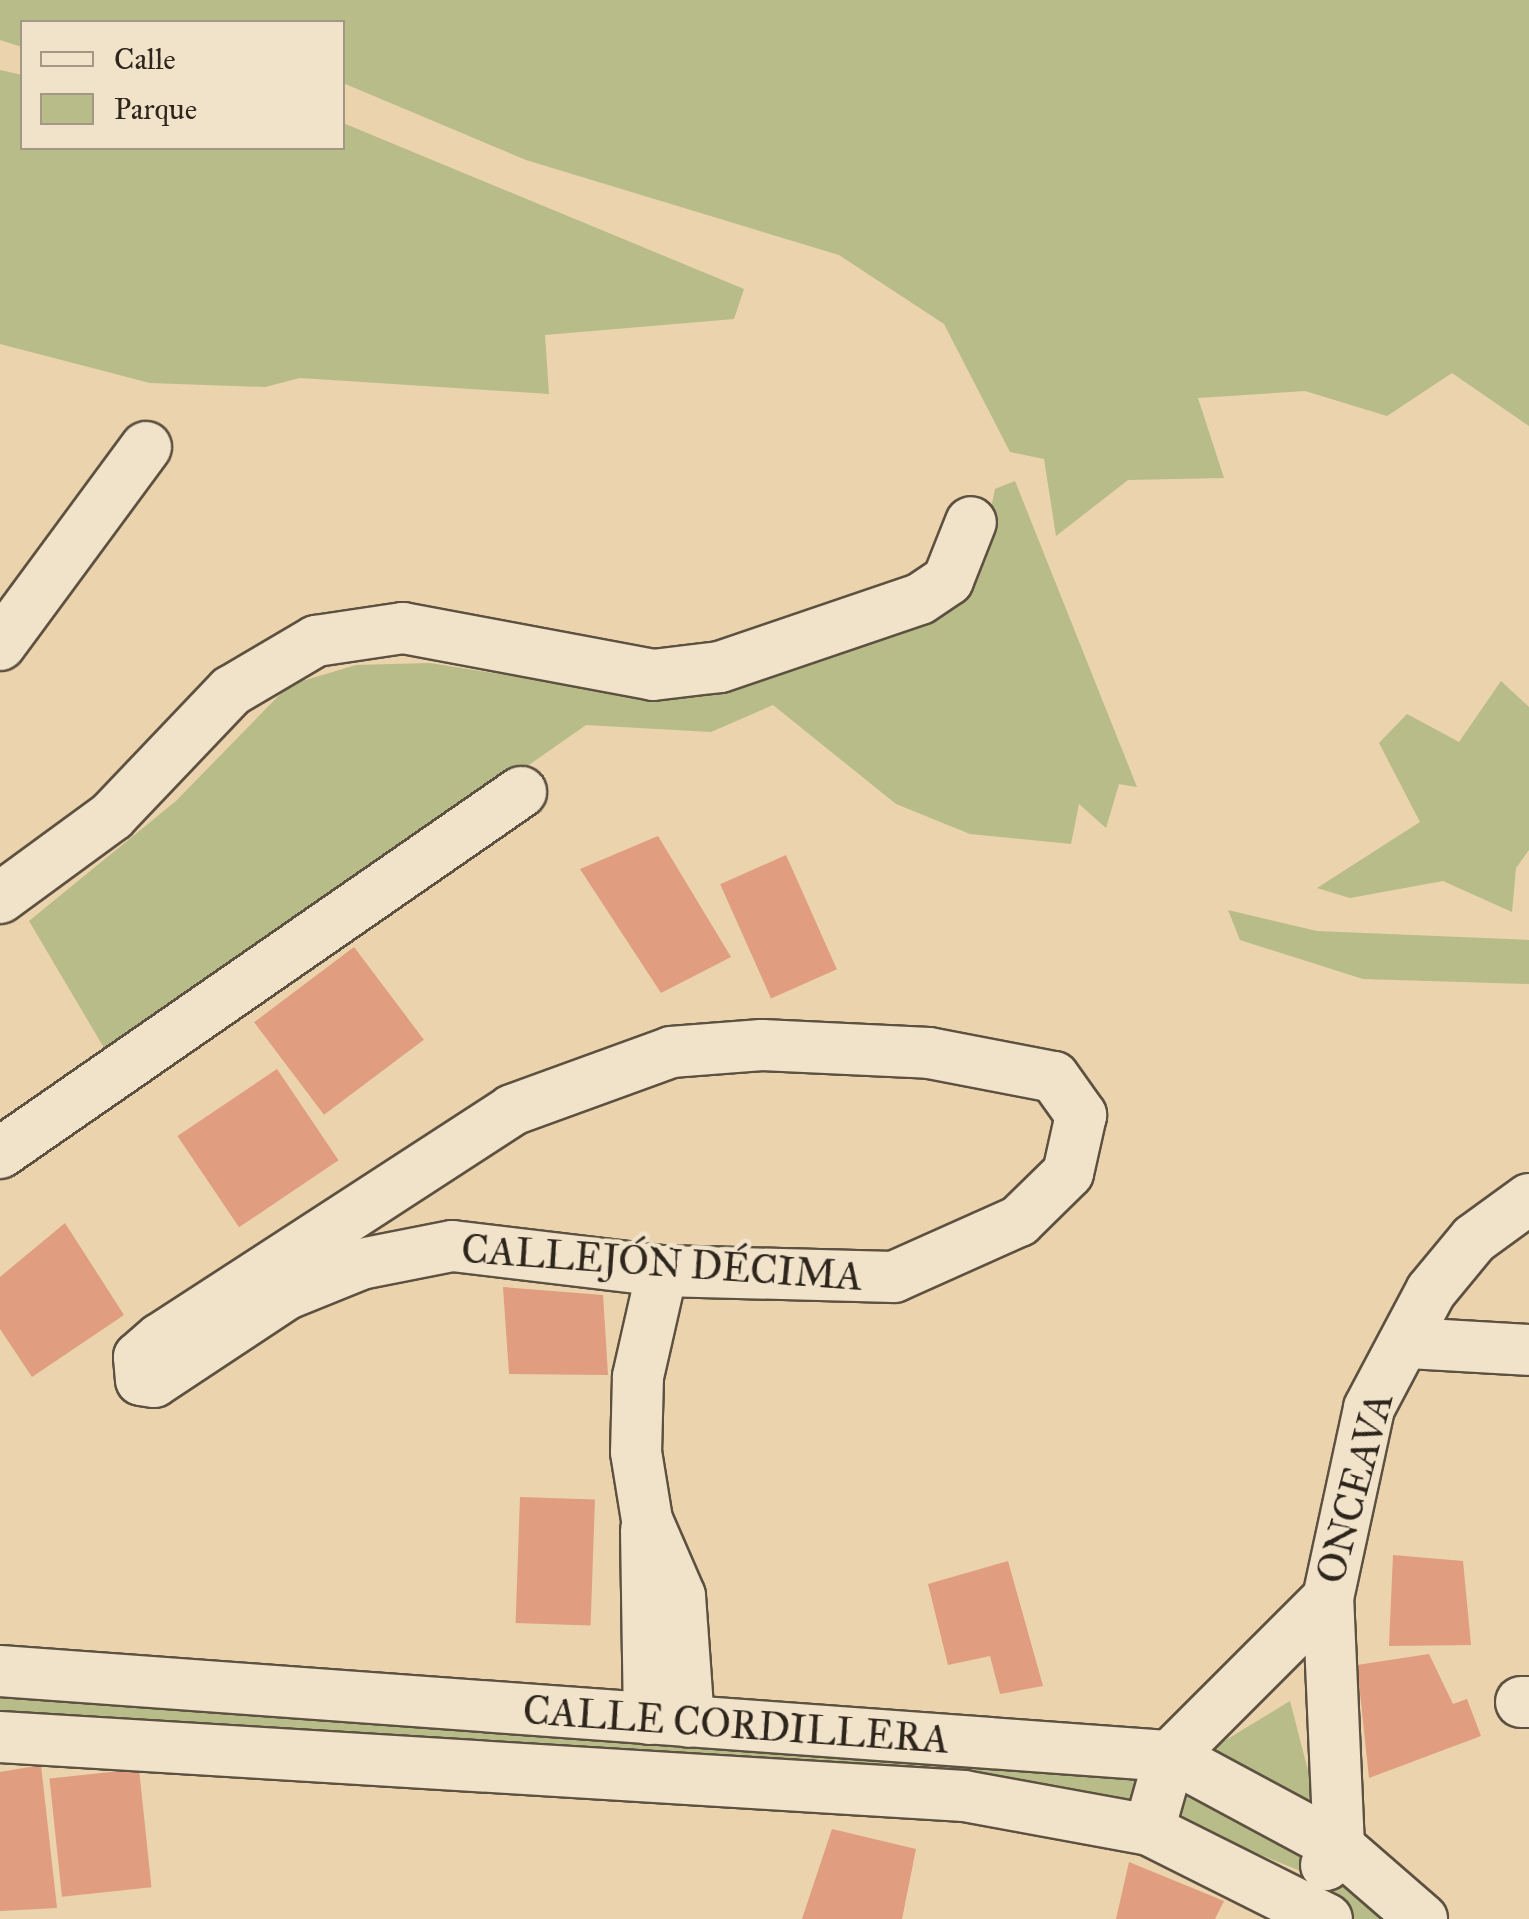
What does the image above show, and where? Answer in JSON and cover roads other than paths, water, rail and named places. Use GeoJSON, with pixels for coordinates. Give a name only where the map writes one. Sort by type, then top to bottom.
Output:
{"type":"FeatureCollection","features":[{"type":"Feature","properties":{"kind":"street"},"geometry":{"type":"LineString","coordinates":[[0,645],[146,447]]}},
{"type":"Feature","properties":{"kind":"street"},"geometry":{"type":"LineString","coordinates":[[0,898],[112,816],[231,691],[316,641],[403,628],[653,675],[720,666],[920,599],[948,580],[971,522]]}},
{"type":"Feature","properties":{"kind":"street"},"geometry":{"type":"LineString","coordinates":[[0,1153],[521,792]]}},
{"type":"Feature","properties":{"kind":"street","name":"CALLEJÓN DÉCIMA"},"geometry":{"type":"LineString","coordinates":[[762,1044],[859,1046],[1020,1066],[1054,1078],[1080,1114],[1068,1173],[1048,1200],[934,1266],[841,1282],[662,1271],[452,1246],[361,1264],[287,1294],[154,1382],[140,1380],[139,1357],[160,1339],[414,1166],[592,1074],[671,1052],[762,1044]]}},
{"type":"Feature","properties":{"kind":"street"},"geometry":{"type":"LineString","coordinates":[[414,1166],[419,1218],[452,1246]]}},
{"type":"Feature","properties":{"kind":"street","name":"ONCEAVA"},"geometry":{"type":"LineString","coordinates":[[1170,1756],[1256,1676],[1328,1598],[1369,1408],[1408,1343],[1431,1291],[1474,1239],[1529,1199]]}},
{"type":"Feature","properties":{"kind":"street"},"geometry":{"type":"LineString","coordinates":[[662,1271],[638,1377],[647,1520],[680,1596],[669,1720]]}},
{"type":"Feature","properties":{"kind":"street","name":"ONCEAVA"},"geometry":{"type":"LineString","coordinates":[[1408,1343],[1529,1350]]}},
{"type":"Feature","properties":{"kind":"street"},"geometry":{"type":"LineString","coordinates":[[1314,1909],[1339,1847],[1326,1706],[1328,1598]]}},
{"type":"Feature","properties":{"kind":"street","name":"CALLE CORDILLERA"},"geometry":{"type":"LineString","coordinates":[[0,1671],[1170,1756],[1339,1847],[1422,1919]]}},
{"type":"Feature","properties":{"kind":"street"},"geometry":{"type":"LineString","coordinates":[[1256,1676],[1326,1706]]}},
{"type":"Feature","properties":{"kind":"street","name":"CALLE CORDILLERA"},"geometry":{"type":"LineString","coordinates":[[0,1737],[964,1796],[1149,1830],[1314,1909]]}},
{"type":"Feature","properties":{"kind":"street"},"geometry":{"type":"LineString","coordinates":[[1149,1830],[1170,1756]]}}]}
